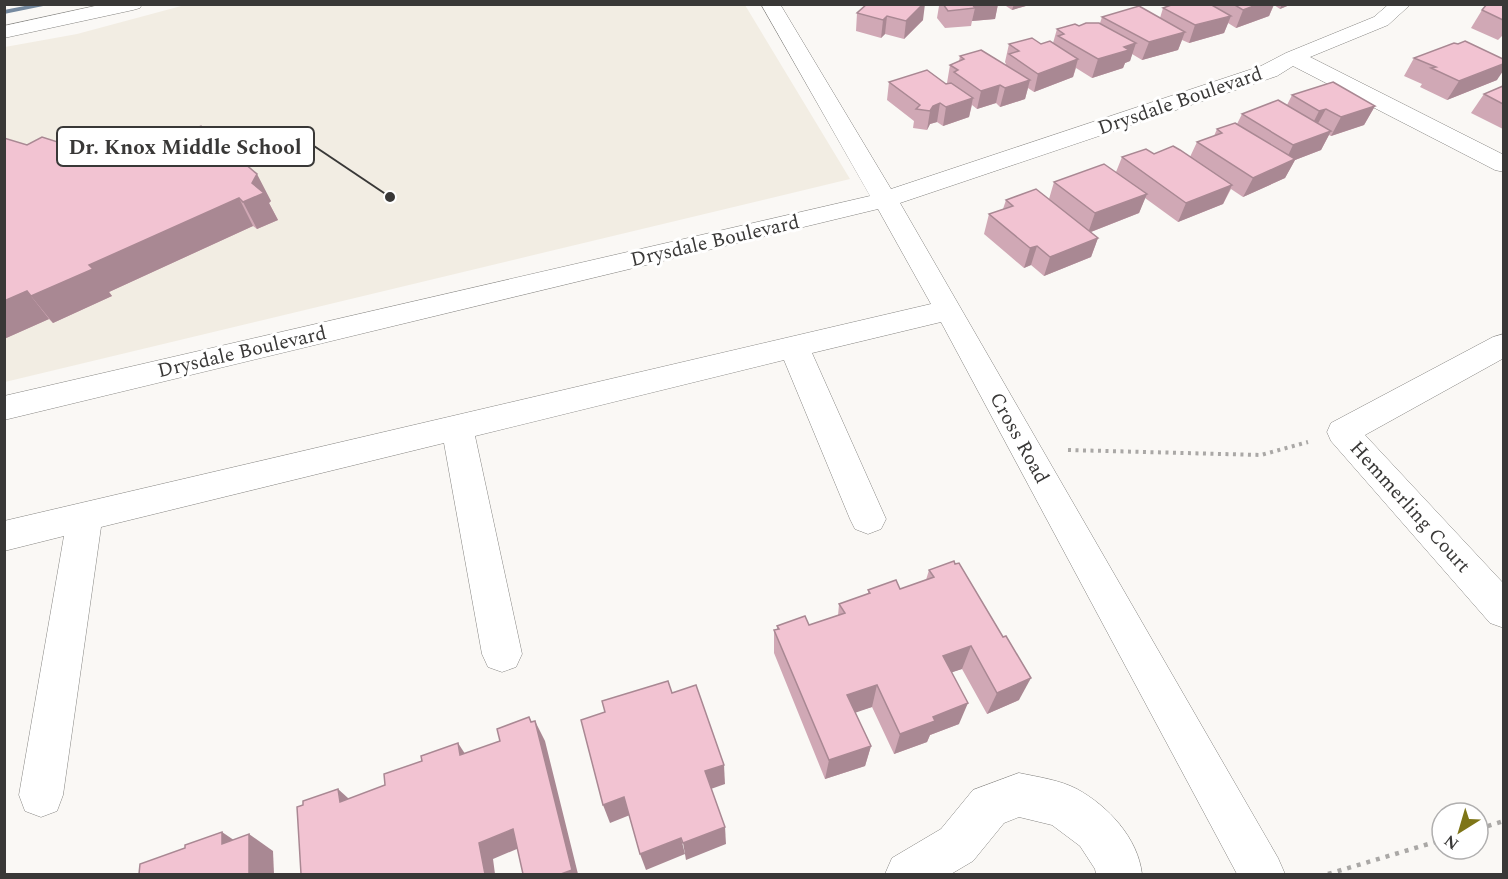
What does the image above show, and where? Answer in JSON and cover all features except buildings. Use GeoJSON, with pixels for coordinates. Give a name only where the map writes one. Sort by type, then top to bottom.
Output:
{"type":"FeatureCollection","features":[{"type":"Feature","properties":{"kind":"street"},"geometry":{"type":"LineString","coordinates":[[4,32],[133,4]]}},
{"type":"Feature","properties":{"kind":"street","name":"Cross Road"},"geometry":{"type":"LineString","coordinates":[[770,4],[949,310],[1262,874]]}},
{"type":"Feature","properties":{"kind":"street","name":"Drysdale Boulevard"},"geometry":{"type":"LineString","coordinates":[[4,408],[885,200],[1269,71],[1293,57],[1382,21],[1402,4]]}},
{"type":"Feature","properties":{"kind":"street"},"geometry":{"type":"LineString","coordinates":[[1293,57],[1503,165]]}},
{"type":"Feature","properties":{"kind":"street"},"geometry":{"type":"LineString","coordinates":[[4,536],[949,310]]}},
{"type":"Feature","properties":{"kind":"street","name":"Hemmerling Court"},"geometry":{"type":"LineString","coordinates":[[1503,344],[1343,432],[1503,611]]}},
{"type":"Feature","properties":{"kind":"street"},"geometry":{"type":"LineString","coordinates":[[794,347],[868,519]]}},
{"type":"Feature","properties":{"kind":"street"},"geometry":{"type":"LineString","coordinates":[[457,428],[502,654]]}},
{"type":"Feature","properties":{"kind":"street"},"geometry":{"type":"LineString","coordinates":[[41,795],[85,517]]}},
{"type":"Feature","properties":{"kind":"street"},"geometry":{"type":"LineString","coordinates":[[908,874],[957,860],[989,806],[1019,795],[1062,805],[1096,830],[1117,861],[1119,874]]}},
{"type":"Feature","properties":{"kind":"path"},"geometry":{"type":"LineString","coordinates":[[1026,449],[1261,455],[1343,432]]}},
{"type":"Feature","properties":{"kind":"path"},"geometry":{"type":"LineString","coordinates":[[1328,874],[1430,844]]}},
{"type":"Feature","properties":{"kind":"shaded area"},"geometry":{"type":"Polygon","coordinates":[[[185,5],[745,5],[850,179],[5,382],[5,47],[77,34],[185,5]]]}},
{"type":"Feature","properties":{"kind":"waterway"},"geometry":{"type":"LineString","coordinates":[[4,12],[50,4]]}},
{"type":"Feature","properties":{"kind":"place","name":"Dr. Knox Middle School"},"geometry":{"type":"Point","coordinates":[390,197]}}]}
